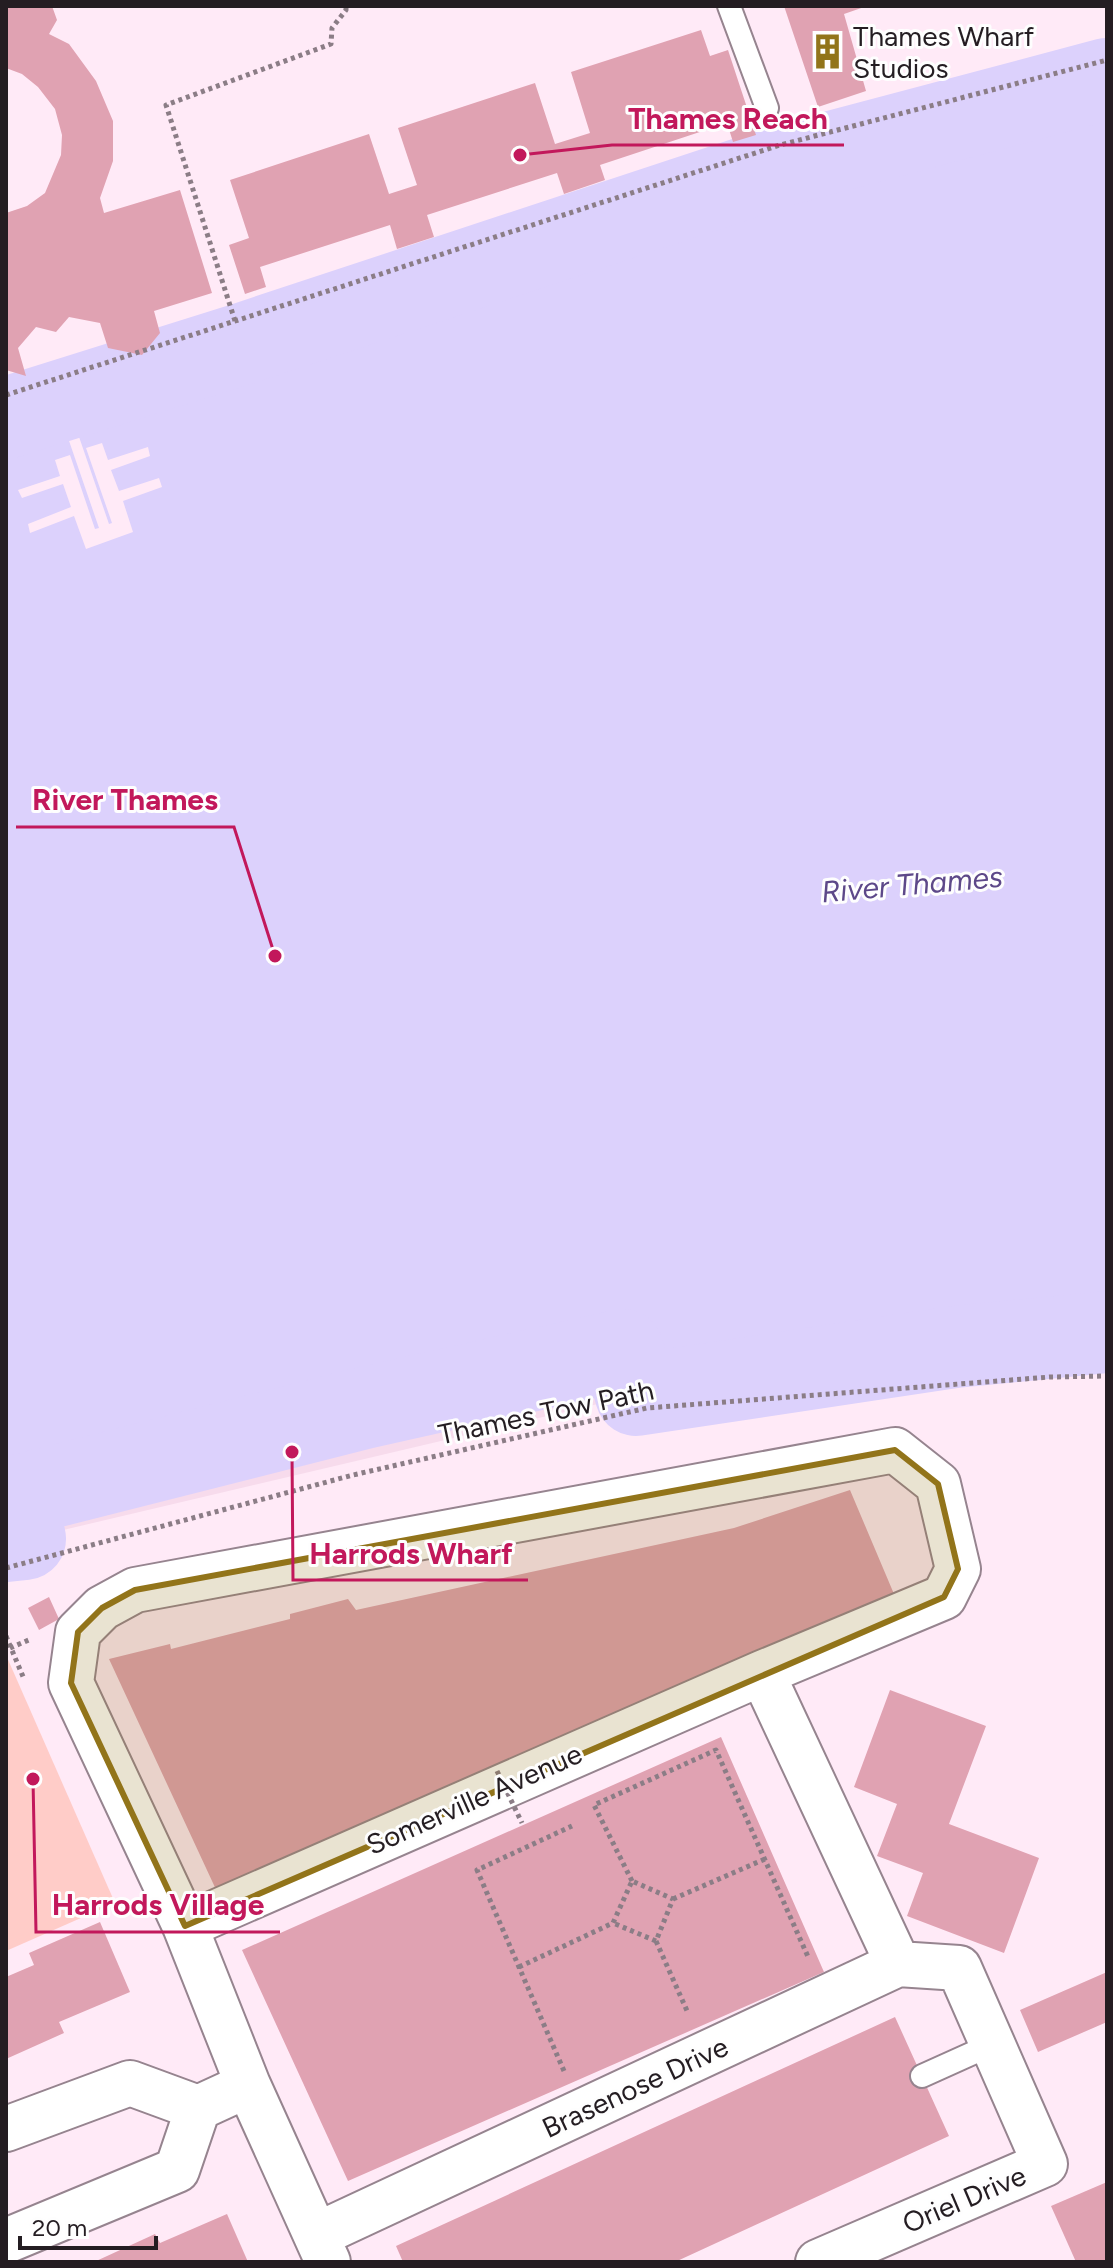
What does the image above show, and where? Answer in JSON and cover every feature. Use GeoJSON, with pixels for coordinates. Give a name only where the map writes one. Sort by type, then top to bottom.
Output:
{"type":"FeatureCollection","features":[{"type":"Feature","properties":{"kind":"street","name":"Somerville Avenue"},"geometry":{"type":"LineString","coordinates":[[185,1926],[762,1673],[944,1597],[958,1569],[938,1484],[895,1450],[135,1590],[102,1608],[78,1632],[71,1683],[185,1926],[248,2085],[322,2249]]}},
{"type":"Feature","properties":{"kind":"street"},"geometry":{"type":"LineString","coordinates":[[762,1673],[898,1964]]}},
{"type":"Feature","properties":{"kind":"street","name":"Brasenose Drive"},"geometry":{"type":"LineString","coordinates":[[322,2249],[898,1964],[959,1968]]}},
{"type":"Feature","properties":{"kind":"street","name":"Oriel Drive"},"geometry":{"type":"LineString","coordinates":[[818,2262],[1045,2164],[959,1968]]}},
{"type":"Feature","properties":{"kind":"street"},"geometry":{"type":"LineString","coordinates":[[6,2129],[130,2083],[198,2108],[248,2085]]}},
{"type":"Feature","properties":{"kind":"street"},"geometry":{"type":"LineString","coordinates":[[6,2241],[177,2170],[198,2108]]}},
{"type":"Feature","properties":{"kind":"lane"},"geometry":{"type":"LineString","coordinates":[[729,6],[767,108]]}},
{"type":"Feature","properties":{"kind":"lane"},"geometry":{"type":"LineString","coordinates":[[922,2076],[993,2044]]}},
{"type":"Feature","properties":{"kind":"path"},"geometry":{"type":"LineString","coordinates":[[235,321],[166,105],[331,44],[332,28],[346,6]]}},
{"type":"Feature","properties":{"kind":"path"},"geometry":{"type":"LineString","coordinates":[[6,395],[780,145],[1107,60]]}},
{"type":"Feature","properties":{"kind":"path","name":"Thames Tow Path"},"geometry":{"type":"LineString","coordinates":[[6,1568],[353,1475],[647,1408],[1050,1377],[1107,1376]]}},
{"type":"Feature","properties":{"kind":"path"},"geometry":{"type":"LineString","coordinates":[[673,1899],[632,1881],[594,1805],[716,1750],[809,1959],[797,1964]]}},
{"type":"Feature","properties":{"kind":"path"},"geometry":{"type":"LineString","coordinates":[[497,1771],[522,1823]]}},
{"type":"Feature","properties":{"kind":"path"},"geometry":{"type":"LineString","coordinates":[[565,2074],[477,1870],[572,1826]]}},
{"type":"Feature","properties":{"kind":"path"},"geometry":{"type":"LineString","coordinates":[[656,1941],[673,1899],[765,1859]]}},
{"type":"Feature","properties":{"kind":"path"},"geometry":{"type":"LineString","coordinates":[[519,1967],[613,1923],[632,1881]]}},
{"type":"Feature","properties":{"kind":"path"},"geometry":{"type":"LineString","coordinates":[[613,1923],[656,1941],[690,2018]]}},
{"type":"Feature","properties":{"kind":"highlighted area"},"geometry":{"type":"Polygon","coordinates":[[[895,1450],[938,1484],[958,1569],[944,1597],[185,1926],[71,1683],[78,1632],[102,1608],[135,1590],[895,1450]]]}},
{"type":"Feature","properties":{"kind":"shaded area"},"geometry":{"type":"Polygon","coordinates":[[[623,1350],[636,1395],[25,1539],[17,1496],[364,1408],[623,1350]]]}},
{"type":"Feature","properties":{"kind":"shaded area"},"geometry":{"type":"Polygon","coordinates":[[[6,1655],[115,1903],[6,1951],[6,1655]]]}},
{"type":"Feature","properties":{"kind":"water"},"geometry":{"type":"Polygon","coordinates":[[[1107,79],[1107,1332],[955,1347],[636,1395],[623,1350],[364,1408],[17,1496],[25,1539],[6,1541],[6,418],[245,343],[787,164],[1107,79]]]}},
{"type":"Feature","properties":{"kind":"pier"},"geometry":{"type":"Polygon","coordinates":[[[66,399],[109,524],[112,523],[86,448],[102,443],[108,460],[148,447],[150,456],[111,470],[119,491],[159,478],[162,487],[123,501],[133,532],[86,549],[74,516],[30,533],[28,524],[71,507],[63,484],[22,498],[18,490],[60,476],[55,460],[70,455],[95,529],[99,528],[56,403],[66,399]]]}},
{"type":"Feature","properties":{"kind":"building"},"geometry":{"type":"Polygon","coordinates":[[[6,6],[52,6],[57,20],[49,34],[69,44],[96,81],[113,121],[113,161],[100,198],[104,213],[180,190],[212,293],[154,311],[160,333],[142,355],[108,348],[100,323],[69,317],[56,332],[36,327],[18,348],[26,376],[6,370],[6,213],[27,206],[45,193],[61,155],[62,135],[55,109],[38,87],[22,74],[6,68],[6,6]]]}},
{"type":"Feature","properties":{"kind":"building","name":"Thames Wharf Studios"},"geometry":{"type":"Polygon","coordinates":[[[784,6],[867,6],[844,14],[866,91],[818,107],[784,6]]]}},
{"type":"Feature","properties":{"kind":"building"},"geometry":{"type":"Polygon","coordinates":[[[701,30],[710,56],[728,50],[756,135],[733,142],[727,123],[600,165],[605,180],[564,194],[557,173],[427,215],[434,237],[397,249],[390,225],[260,267],[266,287],[245,294],[229,245],[249,238],[230,180],[369,134],[389,194],[417,185],[398,128],[535,83],[555,144],[590,133],[571,72],[701,30]]]}},
{"type":"Feature","properties":{"kind":"building"},"geometry":{"type":"Polygon","coordinates":[[[850,1490],[894,1594],[219,1896],[109,1659],[170,1644],[171,1649],[290,1619],[290,1614],[348,1599],[356,1610],[734,1528],[850,1490]]]}},
{"type":"Feature","properties":{"kind":"building"},"geometry":{"type":"Polygon","coordinates":[[[49,1597],[59,1619],[39,1630],[28,1608],[49,1597]]]}},
{"type":"Feature","properties":{"kind":"building"},"geometry":{"type":"Polygon","coordinates":[[[890,1690],[986,1726],[949,1824],[1039,1858],[1004,1953],[907,1916],[923,1873],[877,1856],[897,1804],[854,1787],[890,1690]]]}},
{"type":"Feature","properties":{"kind":"building"},"geometry":{"type":"Polygon","coordinates":[[[721,1737],[824,1972],[348,2181],[242,1950],[721,1737]]]}},
{"type":"Feature","properties":{"kind":"building"},"geometry":{"type":"Polygon","coordinates":[[[100,1922],[130,1992],[59,2022],[64,2033],[6,2059],[6,1977],[34,1965],[29,1953],[100,1922]]]}},
{"type":"Feature","properties":{"kind":"building"},"geometry":{"type":"Polygon","coordinates":[[[1107,1972],[1107,2022],[1038,2052],[1020,2010],[1107,1972]]]}},
{"type":"Feature","properties":{"kind":"building"},"geometry":{"type":"Polygon","coordinates":[[[895,2017],[949,2136],[675,2262],[403,2262],[396,2246],[895,2017]]]}},
{"type":"Feature","properties":{"kind":"building"},"geometry":{"type":"Polygon","coordinates":[[[1107,2182],[1107,2262],[1076,2262],[1051,2206],[1107,2182]]]}},
{"type":"Feature","properties":{"kind":"building"},"geometry":{"type":"Polygon","coordinates":[[[227,2214],[248,2262],[94,2262],[155,2234],[160,2243],[227,2214]]]}},
{"type":"Feature","properties":{"kind":"waterway"},"geometry":{"type":"LineString","coordinates":[[6,418],[245,343],[787,164],[1107,79]]}},
{"type":"Feature","properties":{"kind":"waterway"},"geometry":{"type":"LineString","coordinates":[[6,1541],[25,1539],[17,1496],[364,1408],[623,1350],[636,1395],[955,1347],[1107,1332]]}},
{"type":"Feature","properties":{"kind":"place","name":"Thames Wharf Studios"},"geometry":{"type":"Point","coordinates":[827,52]}},
{"type":"Feature","properties":{"kind":"place","name":"Thames Reach"},"geometry":{"type":"Point","coordinates":[520,155]}},
{"type":"Feature","properties":{"kind":"place","name":"River Thames"},"geometry":{"type":"Point","coordinates":[275,956]}},
{"type":"Feature","properties":{"kind":"place","name":"Harrods Wharf"},"geometry":{"type":"Point","coordinates":[292,1452]}},
{"type":"Feature","properties":{"kind":"place","name":"Harrods Village"},"geometry":{"type":"Point","coordinates":[33,1779]}}]}
